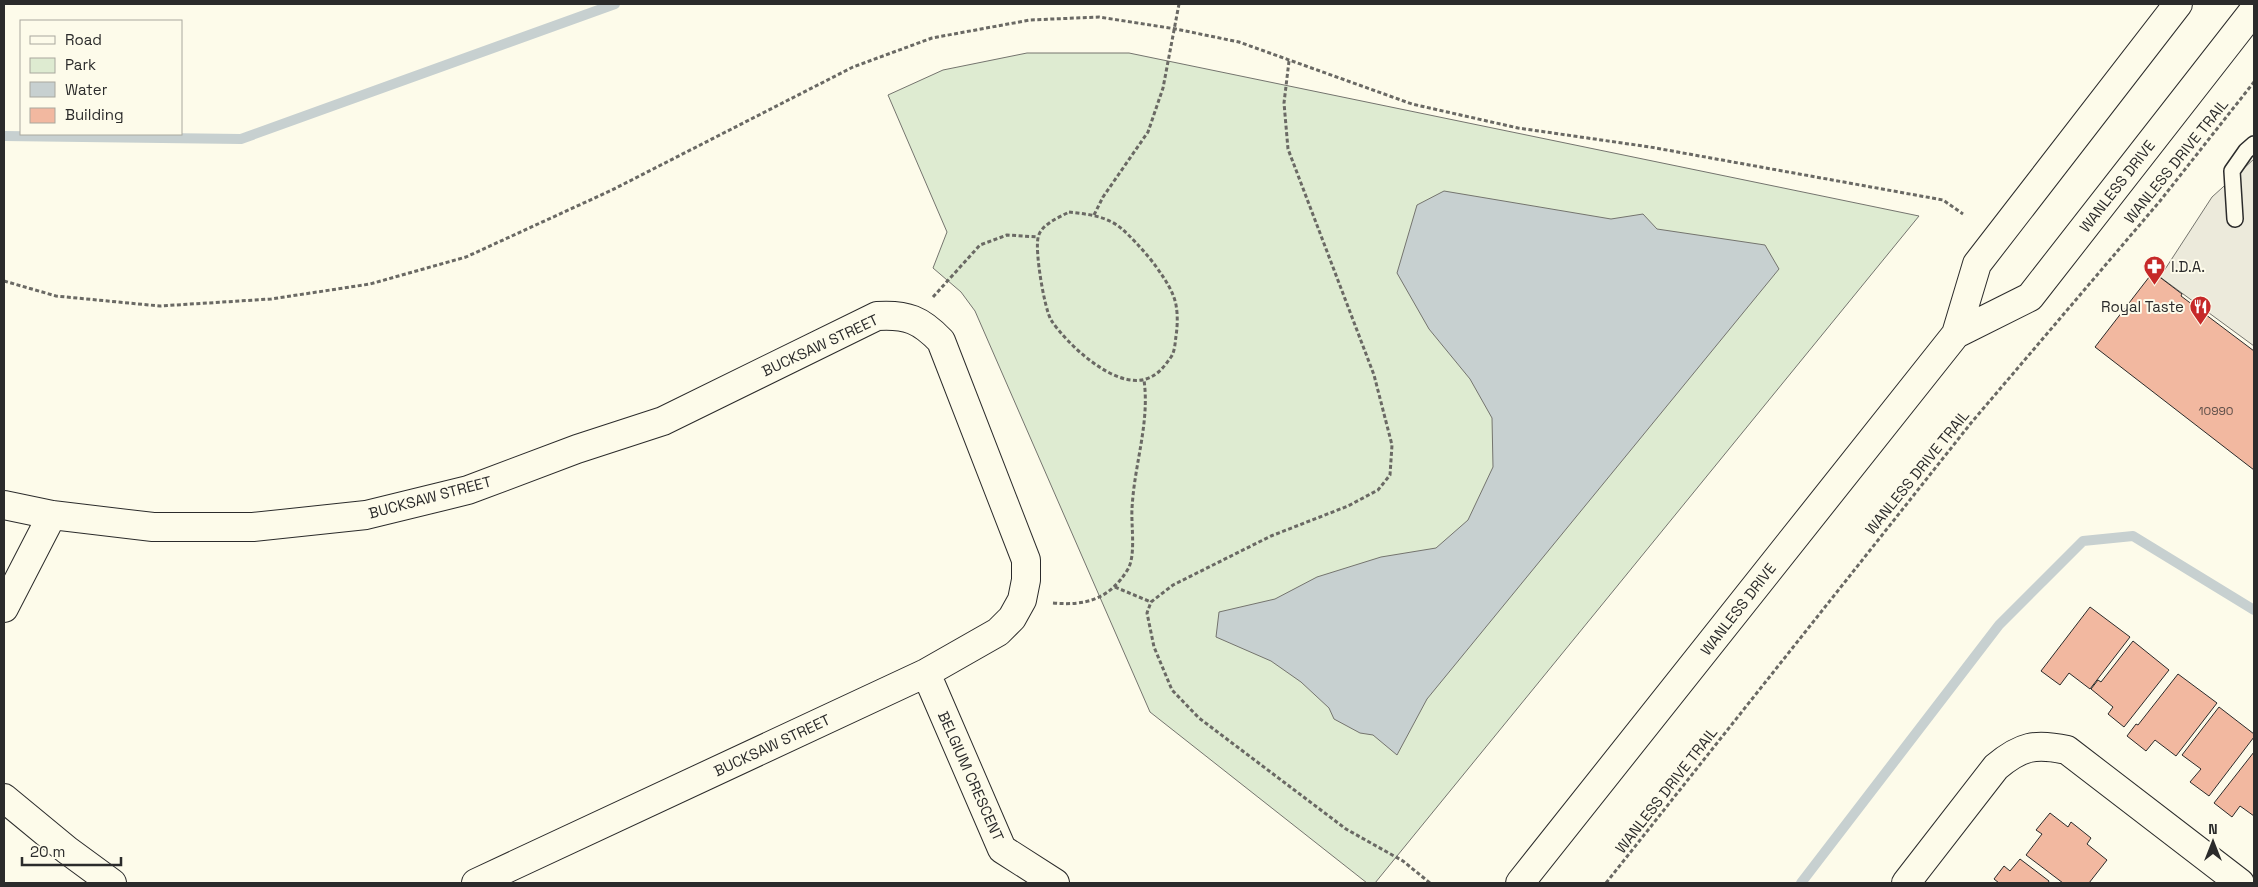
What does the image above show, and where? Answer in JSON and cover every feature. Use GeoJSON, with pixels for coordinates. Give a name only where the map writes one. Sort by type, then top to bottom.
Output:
{"type":"FeatureCollection","features":[{"type":"Feature","properties":{"kind":"street","name":"WANLESS DRIVE"},"geometry":{"type":"LineString","coordinates":[[1520,883],[1956,334],[1977,264],[2178,4]]}},
{"type":"Feature","properties":{"kind":"street","name":"WANLESS DRIVE"},"geometry":{"type":"LineString","coordinates":[[1956,334],[2030,297],[2254,10]]}},
{"type":"Feature","properties":{"kind":"street","name":"BUCKSAW STREET"},"geometry":{"type":"LineString","coordinates":[[4,505],[52,515],[153,527],[253,527],[366,515],[468,490],[577,449],[663,421],[877,316],[895,314],[913,319],[929,328],[941,341],[1026,560],[1026,580],[1022,600],[1012,618],[998,632],[926,673],[476,883]]}},
{"type":"Feature","properties":{"kind":"street"},"geometry":{"type":"LineString","coordinates":[[4,608],[52,515]]}},
{"type":"Feature","properties":{"kind":"street","name":"BELGIUM CRESCENT"},"geometry":{"type":"LineString","coordinates":[[926,673],[1002,849],[1055,883]]}},
{"type":"Feature","properties":{"kind":"street"},"geometry":{"type":"LineString","coordinates":[[1906,883],[1996,767],[2011,754],[2026,747],[2046,745],[2067,750],[2240,883]]}},
{"type":"Feature","properties":{"kind":"street"},"geometry":{"type":"LineString","coordinates":[[4,798],[67,850],[112,883]]}},
{"type":"Feature","properties":{"kind":"lane"},"geometry":{"type":"LineString","coordinates":[[2235,219],[2232,171],[2246,151],[2254,144]]}},
{"type":"Feature","properties":{"kind":"path"},"geometry":{"type":"LineString","coordinates":[[1094,215],[1103,197],[1148,132],[1163,88],[1176,29],[1179,4]]}},
{"type":"Feature","properties":{"kind":"path"},"geometry":{"type":"LineString","coordinates":[[4,281],[56,296],[160,306],[270,299],[370,284],[466,257],[612,190],[853,68],[932,38],[1030,20],[1099,17],[1176,29],[1239,42],[1412,104],[1518,128],[1650,147],[1943,200],[1963,214]]}},
{"type":"Feature","properties":{"kind":"path"},"geometry":{"type":"LineString","coordinates":[[1289,61],[1284,103],[1288,150],[1374,375],[1392,445],[1390,475],[1378,490],[1348,506],[1271,536],[1173,585],[1151,602],[1147,613],[1154,647],[1172,690],[1199,718],[1346,829],[1403,861],[1430,883]]}},
{"type":"Feature","properties":{"kind":"path","name":"WANLESS DRIVE TRAIL"},"geometry":{"type":"LineString","coordinates":[[1606,883],[1970,423],[2160,201],[2254,82]]}},
{"type":"Feature","properties":{"kind":"path"},"geometry":{"type":"LineString","coordinates":[[1069,212],[1094,215],[1121,228],[1154,265],[1173,295],[1178,324],[1173,354],[1160,372],[1144,380],[1120,379],[1094,364],[1070,341],[1050,318],[1038,262],[1038,237],[1046,225],[1069,212]]}},
{"type":"Feature","properties":{"kind":"path"},"geometry":{"type":"LineString","coordinates":[[913,319],[980,245],[1007,235],[1038,237]]}},
{"type":"Feature","properties":{"kind":"path"},"geometry":{"type":"LineString","coordinates":[[1022,600],[1070,604],[1093,601],[1115,587],[1129,568],[1132,547],[1132,507],[1147,401],[1144,380]]}},
{"type":"Feature","properties":{"kind":"path"},"geometry":{"type":"LineString","coordinates":[[1115,587],[1151,602]]}},
{"type":"Feature","properties":{"kind":"green space"},"geometry":{"type":"Polygon","coordinates":[[[1027,53],[1129,53],[1919,216],[1375,883],[1367,883],[1150,712],[975,311],[961,292],[933,268],[947,232],[888,95],[943,70],[1027,53]]]}},
{"type":"Feature","properties":{"kind":"shaded area"},"geometry":{"type":"Polygon","coordinates":[[[2254,159],[2254,346],[2160,277],[2212,197],[2254,159]]]}},
{"type":"Feature","properties":{"kind":"water"},"geometry":{"type":"Polygon","coordinates":[[[1444,191],[1611,219],[1643,214],[1657,229],[1765,245],[1779,269],[1427,699],[1397,755],[1373,735],[1360,733],[1334,719],[1329,708],[1301,682],[1271,661],[1216,637],[1219,612],[1275,599],[1317,577],[1381,557],[1436,548],[1468,520],[1493,467],[1492,418],[1470,379],[1429,329],[1397,273],[1417,205],[1444,191]]]}},
{"type":"Feature","properties":{"kind":"building"},"geometry":{"type":"Polygon","coordinates":[[[2153,272],[2182,294],[2181,296],[2254,351],[2254,470],[2095,347],[2153,272]]]}},
{"type":"Feature","properties":{"kind":"building"},"geometry":{"type":"Polygon","coordinates":[[[2090,607],[2130,637],[2090,689],[2069,673],[2060,685],[2041,671],[2090,607]]]}},
{"type":"Feature","properties":{"kind":"building"},"geometry":{"type":"Polygon","coordinates":[[[2133,641],[2169,670],[2124,727],[2108,714],[2113,707],[2091,689],[2098,680],[2101,682],[2133,641]]]}},
{"type":"Feature","properties":{"kind":"building"},"geometry":{"type":"Polygon","coordinates":[[[2178,674],[2217,703],[2176,756],[2155,740],[2146,751],[2127,736],[2136,724],[2138,725],[2178,674]]]}},
{"type":"Feature","properties":{"kind":"building"},"geometry":{"type":"Polygon","coordinates":[[[2219,707],[2254,734],[2254,737],[2209,796],[2190,782],[2201,769],[2182,755],[2219,707]]]}},
{"type":"Feature","properties":{"kind":"building"},"geometry":{"type":"Polygon","coordinates":[[[2254,752],[2254,816],[2240,806],[2232,817],[2214,803],[2254,752]]]}},
{"type":"Feature","properties":{"kind":"building"},"geometry":{"type":"Polygon","coordinates":[[[2050,813],[2068,827],[2071,822],[2091,838],[2087,844],[2107,860],[2089,883],[2063,883],[2026,855],[2042,834],[2036,830],[2050,813]]]}},
{"type":"Feature","properties":{"kind":"building"},"geometry":{"type":"Polygon","coordinates":[[[2020,859],[2049,881],[2048,883],[1999,883],[1994,879],[2004,866],[2010,871],[2020,859]]]}},
{"type":"Feature","properties":{"kind":"waterway"},"geometry":{"type":"LineString","coordinates":[[4,136],[241,139],[615,4]]}},
{"type":"Feature","properties":{"kind":"waterway"},"geometry":{"type":"LineString","coordinates":[[1801,883],[1999,625],[2083,541],[2133,536],[2254,610]]}},
{"type":"Feature","properties":{"kind":"place","name":"I.D.A."},"geometry":{"type":"Point","coordinates":[2155,285]}},
{"type":"Feature","properties":{"kind":"place","name":"Royal Taste"},"geometry":{"type":"Point","coordinates":[2200,325]}}]}
